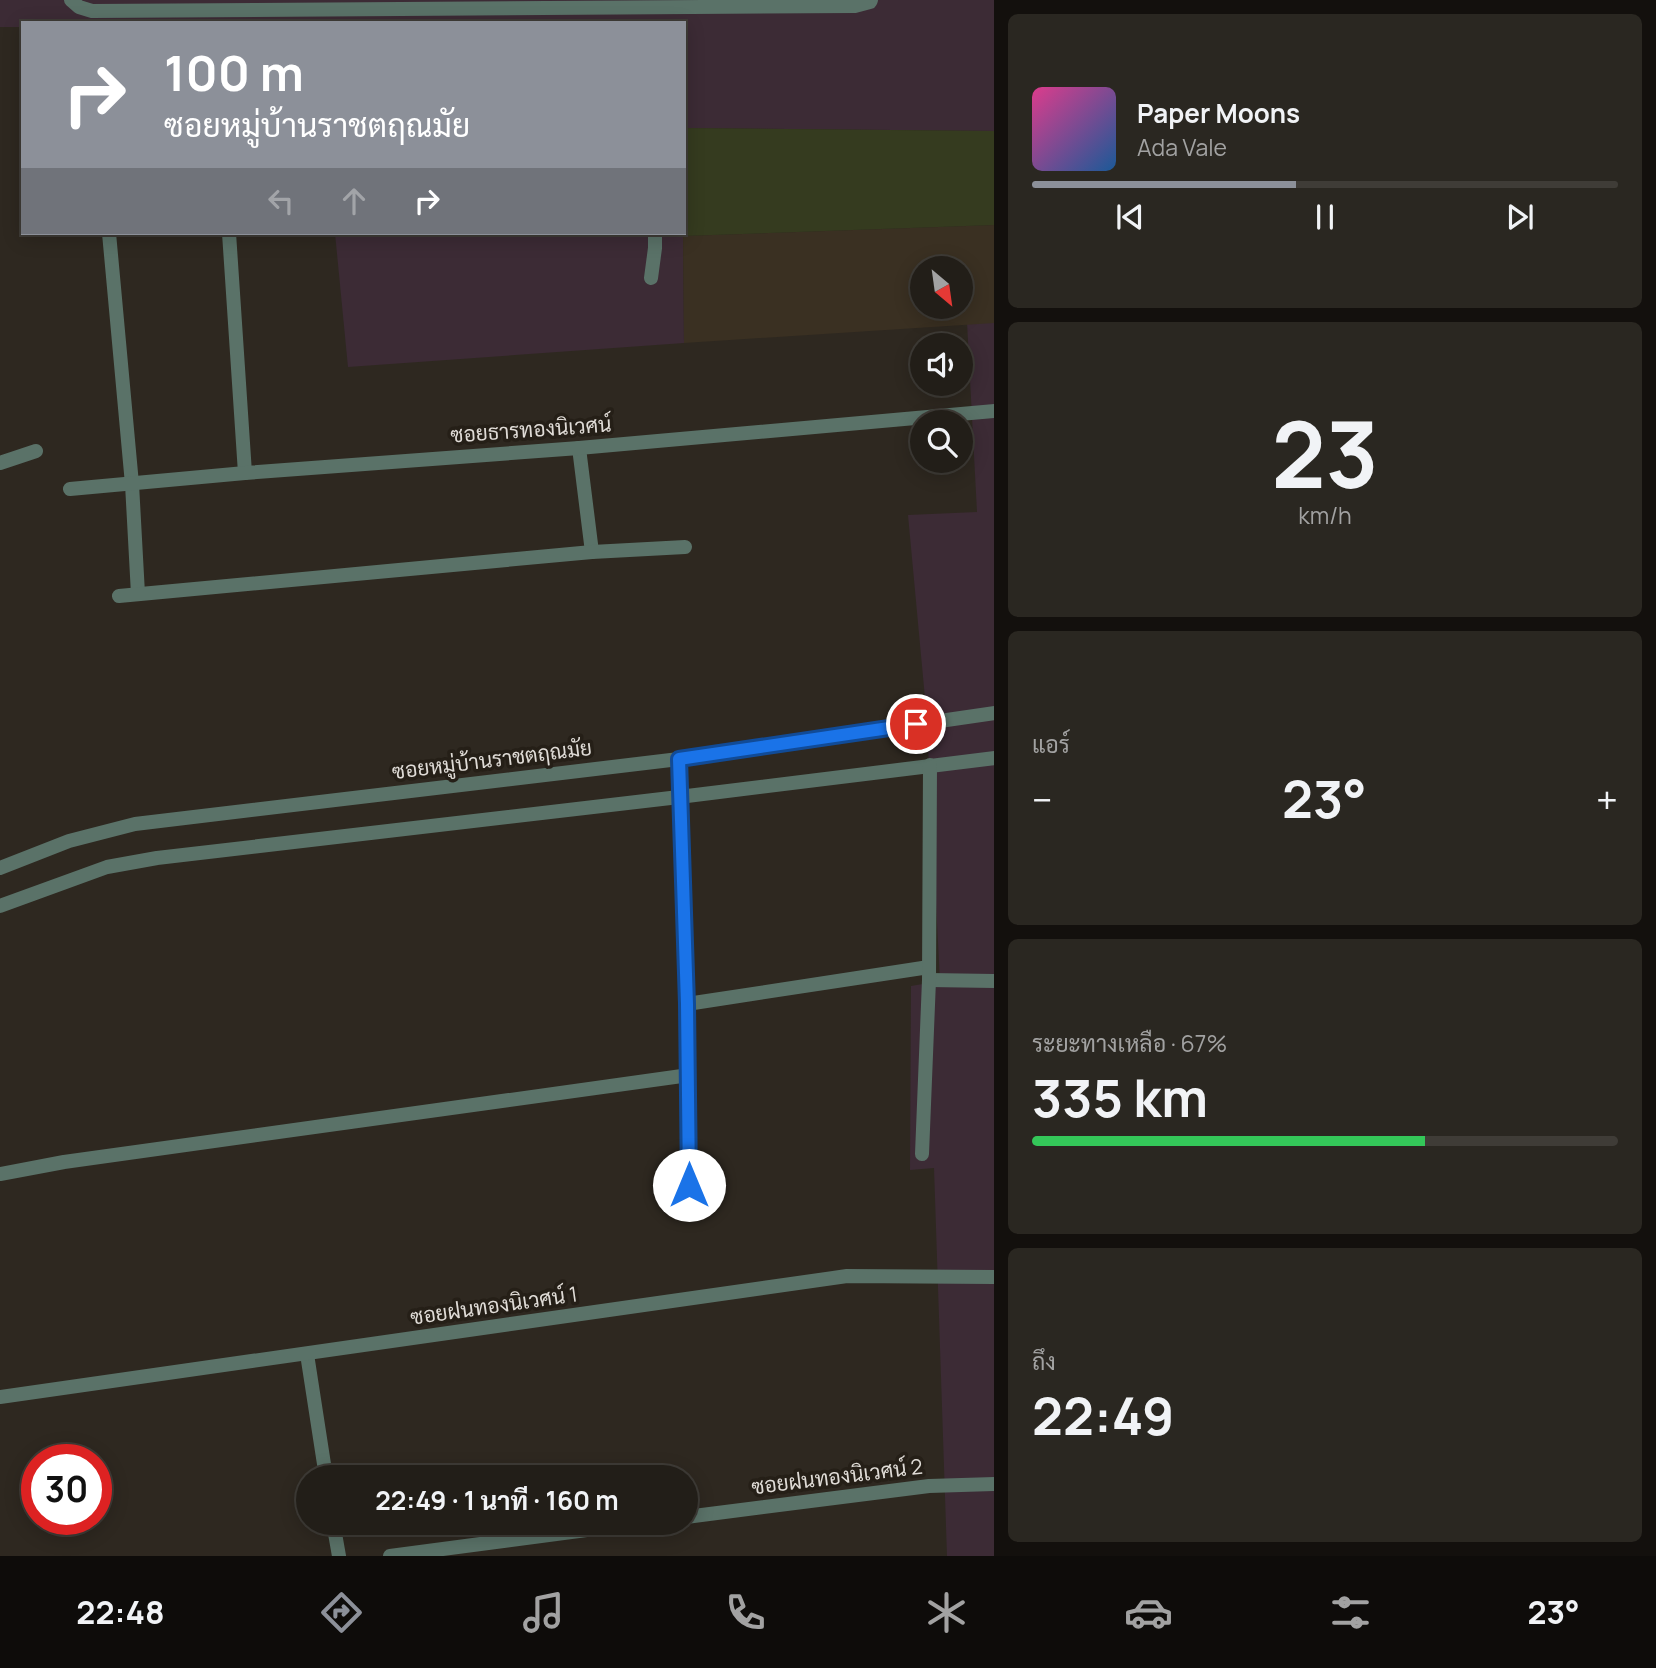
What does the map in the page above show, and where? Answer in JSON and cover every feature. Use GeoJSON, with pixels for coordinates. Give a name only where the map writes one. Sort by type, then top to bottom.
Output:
{"type":"FeatureCollection","features":[{"type":"Feature","properties":{"kind":"street"},"geometry":{"type":"LineString","coordinates":[[71,0],[79,7],[92,11],[657,15],[855,6],[871,0]]}},
{"type":"Feature","properties":{"kind":"street"},"geometry":{"type":"LineString","coordinates":[[109,235],[132,484],[138,594]]}},
{"type":"Feature","properties":{"kind":"street"},"geometry":{"type":"LineString","coordinates":[[229,235],[245,472]]}},
{"type":"Feature","properties":{"kind":"street"},"geometry":{"type":"LineString","coordinates":[[651,278],[655,235]]}},
{"type":"Feature","properties":{"kind":"street","name":"ซอยธารทองนิเวศน์"},"geometry":{"type":"LineString","coordinates":[[70,489],[245,472],[579,448],[994,411]]}},
{"type":"Feature","properties":{"kind":"street"},"geometry":{"type":"LineString","coordinates":[[579,448],[592,552]]}},
{"type":"Feature","properties":{"kind":"street"},"geometry":{"type":"LineString","coordinates":[[0,463],[36,451]]}},
{"type":"Feature","properties":{"kind":"street"},"geometry":{"type":"LineString","coordinates":[[119,596],[592,552],[685,547]]}},
{"type":"Feature","properties":{"kind":"street","name":"ซอยหมู่บ้านราชตฤณมัย"},"geometry":{"type":"LineString","coordinates":[[0,868],[69,841],[135,824],[679,759],[994,713]]}},
{"type":"Feature","properties":{"kind":"street"},"geometry":{"type":"LineString","coordinates":[[0,906],[107,867],[157,858],[994,758]]}},
{"type":"Feature","properties":{"kind":"street"},"geometry":{"type":"LineString","coordinates":[[679,759],[689,1075],[689,1185]]}},
{"type":"Feature","properties":{"kind":"street"},"geometry":{"type":"LineString","coordinates":[[922,1154],[929,974],[930,765]]}},
{"type":"Feature","properties":{"kind":"street"},"geometry":{"type":"LineString","coordinates":[[687,1004],[929,974],[994,981]]}},
{"type":"Feature","properties":{"kind":"street"},"geometry":{"type":"LineString","coordinates":[[0,1174],[64,1162],[689,1075]]}},
{"type":"Feature","properties":{"kind":"street","name":"ซอยฝนทองนิเวศน์ 1"},"geometry":{"type":"LineString","coordinates":[[0,1397],[847,1276],[994,1278]]}},
{"type":"Feature","properties":{"kind":"street"},"geometry":{"type":"LineString","coordinates":[[307,1354],[324,1465]]}},
{"type":"Feature","properties":{"kind":"street","name":"ซอยฝนทองนิเวศน์ 2"},"geometry":{"type":"LineString","coordinates":[[698,1515],[929,1486],[994,1484]]}},
{"type":"Feature","properties":{"kind":"street"},"geometry":{"type":"LineString","coordinates":[[335,1535],[339,1556]]}},
{"type":"Feature","properties":{"kind":"street"},"geometry":{"type":"LineString","coordinates":[[390,1556],[549,1535]]}},
{"type":"Feature","properties":{"kind":"shaded area"},"geometry":{"type":"Polygon","coordinates":[[[0,0],[994,0],[994,131],[686,128],[686,21],[21,21],[21,27],[0,27],[0,0]]]}},
{"type":"Feature","properties":{"kind":"shaded area"},"geometry":{"type":"Polygon","coordinates":[[[994,225],[994,323],[684,343],[683,236],[994,225]]]}},
{"type":"Feature","properties":{"kind":"shaded area"},"geometry":{"type":"Polygon","coordinates":[[[335,235],[683,235],[684,343],[348,367],[335,235]]]}},
{"type":"Feature","properties":{"kind":"shaded area"},"geometry":{"type":"Polygon","coordinates":[[[994,321],[994,1556],[947,1556],[934,1168],[910,1170],[911,986],[940,981],[926,709],[908,515],[977,512],[971,396],[973,396],[973,333],[968,333],[967,322],[994,321]]]}},
{"type":"Feature","properties":{"kind":"green space"},"geometry":{"type":"Polygon","coordinates":[[[686,128],[994,131],[994,225],[683,236],[686,235],[686,128]]]}},
{"type":"Feature","properties":{"kind":"route"},"geometry":{"type":"LineString","coordinates":[[689,1185],[689,1075],[679,759],[916,724]]}}]}
